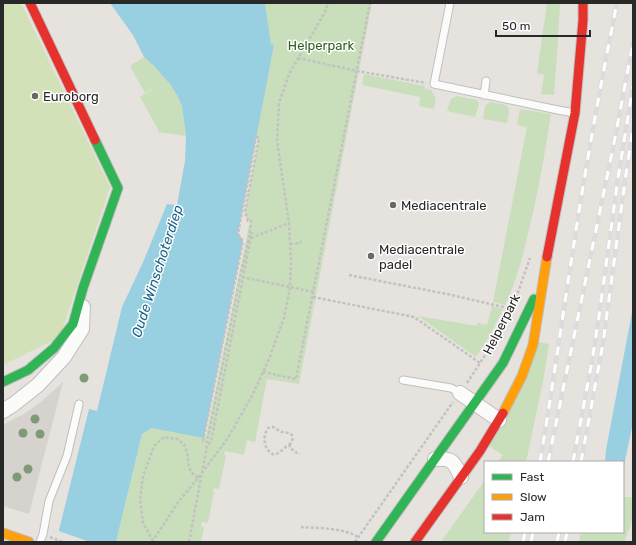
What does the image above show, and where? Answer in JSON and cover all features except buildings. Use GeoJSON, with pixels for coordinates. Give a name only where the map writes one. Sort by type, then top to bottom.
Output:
{"type":"FeatureCollection","features":[{"type":"Feature","properties":{"kind":"main road"},"geometry":{"type":"LineString","coordinates":[[3,382],[28,370],[54,348],[72,324],[118,188],[30,3]]}},
{"type":"Feature","properties":{"kind":"main road","name":"Helperpark"},"geometry":{"type":"LineString","coordinates":[[415,542],[480,451],[499,420],[522,376],[533,345],[543,280],[574,113],[583,20],[583,3]]}},
{"type":"Feature","properties":{"kind":"main road","name":"Helperpark"},"geometry":{"type":"LineString","coordinates":[[376,542],[503,363],[543,280]]}},
{"type":"Feature","properties":{"kind":"main road"},"geometry":{"type":"LineString","coordinates":[[3,533],[29,542]]}},
{"type":"Feature","properties":{"kind":"street"},"geometry":{"type":"LineString","coordinates":[[3,410],[14,404],[38,385],[64,357],[82,329],[83,288]]}},
{"type":"Feature","properties":{"kind":"street"},"geometry":{"type":"LineString","coordinates":[[460,393],[499,420]]}},
{"type":"Feature","properties":{"kind":"street"},"geometry":{"type":"LineString","coordinates":[[435,459],[445,458],[453,462],[461,477]]}},
{"type":"Feature","properties":{"kind":"lane"},"geometry":{"type":"LineString","coordinates":[[450,3],[434,84],[574,113]]}},
{"type":"Feature","properties":{"kind":"lane"},"geometry":{"type":"LineString","coordinates":[[484,94],[486,81]]}},
{"type":"Feature","properties":{"kind":"lane"},"geometry":{"type":"LineString","coordinates":[[403,380],[451,388],[460,393]]}},
{"type":"Feature","properties":{"kind":"lane"},"geometry":{"type":"LineString","coordinates":[[40,542],[43,534],[49,501],[67,456],[79,404]]}},
{"type":"Feature","properties":{"kind":"path"},"geometry":{"type":"LineString","coordinates":[[198,478],[191,472],[184,444],[177,439],[164,438],[154,446],[143,476],[140,498],[143,523],[153,542],[179,501],[203,472],[228,438],[253,394],[269,359],[284,318],[290,287],[291,263],[288,223],[277,141],[279,103],[289,74],[325,12],[328,3]]}},
{"type":"Feature","properties":{"kind":"path"},"geometry":{"type":"LineString","coordinates":[[263,372],[296,380],[370,3]]}},
{"type":"Feature","properties":{"kind":"path"},"geometry":{"type":"LineString","coordinates":[[298,58],[357,71],[434,84]]}},
{"type":"Feature","properties":{"kind":"path"},"geometry":{"type":"LineString","coordinates":[[189,542],[207,446],[205,441],[203,441],[243,241],[238,234],[256,137],[259,138],[245,212],[248,221],[252,221],[250,238]]}},
{"type":"Feature","properties":{"kind":"path"},"geometry":{"type":"LineString","coordinates":[[250,238],[288,223]]}},
{"type":"Feature","properties":{"kind":"path"},"geometry":{"type":"LineString","coordinates":[[205,441],[207,442],[241,277],[252,232]]}},
{"type":"Feature","properties":{"kind":"path"},"geometry":{"type":"LineString","coordinates":[[290,244],[300,243],[302,241]]}},
{"type":"Feature","properties":{"kind":"path","name":"Helperpark"},"geometry":{"type":"LineString","coordinates":[[514,302],[532,254]]}},
{"type":"Feature","properties":{"kind":"path","name":"Helperpark"},"geometry":{"type":"LineString","coordinates":[[349,274],[454,295],[512,309],[509,314]]}},
{"type":"Feature","properties":{"kind":"path"},"geometry":{"type":"LineString","coordinates":[[241,277],[314,292]]}},
{"type":"Feature","properties":{"kind":"path"},"geometry":{"type":"LineString","coordinates":[[207,446],[211,442],[241,277]]}},
{"type":"Feature","properties":{"kind":"path"},"geometry":{"type":"LineString","coordinates":[[313,297],[414,317],[480,363]]}},
{"type":"Feature","properties":{"kind":"path","name":"Helperpark"},"geometry":{"type":"LineString","coordinates":[[355,542],[460,393],[500,331]]}},
{"type":"Feature","properties":{"kind":"path"},"geometry":{"type":"LineString","coordinates":[[273,427],[282,432],[290,433],[293,438],[289,445],[277,454],[272,454],[264,442],[264,437],[268,428],[273,427]]}},
{"type":"Feature","properties":{"kind":"path"},"geometry":{"type":"LineString","coordinates":[[289,445],[291,450],[300,454]]}},
{"type":"Feature","properties":{"kind":"path"},"geometry":{"type":"LineString","coordinates":[[301,527],[324,528],[353,533],[363,541]]}},
{"type":"Feature","properties":{"kind":"path"},"geometry":{"type":"LineString","coordinates":[[50,537],[63,542]]}},
{"type":"Feature","properties":{"kind":"green space","name":"Euroborg"},"geometry":{"type":"Polygon","coordinates":[[[3,3],[16,3],[22,5],[110,187],[60,337],[3,365],[3,3]]]}},
{"type":"Feature","properties":{"kind":"green space","name":"Helperpark"},"geometry":{"type":"Polygon","coordinates":[[[265,3],[372,3],[299,384],[267,379],[255,442],[247,440],[244,455],[225,451],[224,455],[226,456],[219,489],[215,488],[212,491],[214,492],[208,523],[202,522],[201,526],[204,527],[201,542],[116,542],[142,434],[152,428],[158,427],[206,437],[250,221],[248,221],[245,212],[259,138],[256,137],[274,45],[271,44],[265,3]]]}},
{"type":"Feature","properties":{"kind":"green space"},"geometry":{"type":"Polygon","coordinates":[[[547,3],[560,3],[554,95],[541,94],[544,75],[537,73],[547,3]]]}},
{"type":"Feature","properties":{"kind":"green space"},"geometry":{"type":"Polygon","coordinates":[[[144,57],[166,78],[175,90],[183,112],[186,136],[158,132],[158,129],[140,97],[152,89],[145,93],[130,66],[144,57]]]}},
{"type":"Feature","properties":{"kind":"green space"},"geometry":{"type":"Polygon","coordinates":[[[364,74],[425,86],[425,89],[431,90],[436,98],[434,109],[419,106],[420,97],[362,85],[364,74]]]}},
{"type":"Feature","properties":{"kind":"green space"},"geometry":{"type":"Polygon","coordinates":[[[457,96],[477,100],[479,104],[475,117],[447,111],[451,99],[457,96]]]}},
{"type":"Feature","properties":{"kind":"green space"},"geometry":{"type":"Polygon","coordinates":[[[490,102],[508,106],[509,112],[507,123],[483,119],[485,106],[490,102]]]}},
{"type":"Feature","properties":{"kind":"green space"},"geometry":{"type":"Polygon","coordinates":[[[520,109],[551,114],[534,208],[519,269],[505,305],[493,302],[527,127],[517,125],[520,109]]]}},
{"type":"Feature","properties":{"kind":"green space"},"geometry":{"type":"Polygon","coordinates":[[[492,306],[503,309],[490,335],[476,357],[418,316],[477,326],[477,323],[487,325],[492,306]]]}},
{"type":"Feature","properties":{"kind":"green space"},"geometry":{"type":"Polygon","coordinates":[[[538,342],[549,344],[526,461],[499,461],[503,455],[489,446],[538,342]]]}},
{"type":"Feature","properties":{"kind":"green space"},"geometry":{"type":"Polygon","coordinates":[[[484,481],[484,533],[511,533],[509,542],[441,542],[484,481]]]}},
{"type":"Feature","properties":{"kind":"green space"},"geometry":{"type":"Polygon","coordinates":[[[624,497],[631,497],[633,514],[624,542],[579,542],[581,533],[624,533],[624,497]]]}},
{"type":"Feature","properties":{"kind":"shaded area"},"geometry":{"type":"Polygon","coordinates":[[[63,382],[29,514],[3,506],[3,425],[21,416],[41,402],[63,382]]]}},
{"type":"Feature","properties":{"kind":"water","name":"Oude Winschoterdiep"},"geometry":{"type":"Polygon","coordinates":[[[110,3],[265,3],[271,44],[274,45],[238,233],[243,241],[204,438],[152,428],[142,434],[116,542],[56,542],[89,409],[97,411],[122,307],[144,260],[167,204],[177,205],[185,161],[186,136],[182,106],[177,95],[170,84],[144,57],[133,35],[110,3]]]}},
{"type":"Feature","properties":{"kind":"water"},"geometry":{"type":"Polygon","coordinates":[[[633,307],[633,423],[624,465],[624,461],[605,461],[633,307]]]}},
{"type":"Feature","properties":{"kind":"pier"},"geometry":{"type":"Polygon","coordinates":[[[59,531],[90,542],[56,542],[59,531]]]}},
{"type":"Feature","properties":{"kind":"railway"},"geometry":{"type":"LineString","coordinates":[[540,461],[584,180],[617,3]]}},
{"type":"Feature","properties":{"kind":"railway"},"geometry":{"type":"LineString","coordinates":[[548,461],[614,143],[633,43]]}},
{"type":"Feature","properties":{"kind":"railway"},"geometry":{"type":"LineString","coordinates":[[573,461],[592,361],[618,178],[633,86]]}},
{"type":"Feature","properties":{"kind":"railway"},"geometry":{"type":"LineString","coordinates":[[581,461],[603,343],[633,128]]}},
{"type":"Feature","properties":{"kind":"railway"},"geometry":{"type":"LineString","coordinates":[[523,542],[525,533]]}},
{"type":"Feature","properties":{"kind":"railway"},"geometry":{"type":"LineString","coordinates":[[531,542],[533,533]]}},
{"type":"Feature","properties":{"kind":"railway"},"geometry":{"type":"LineString","coordinates":[[557,542],[559,533]]}},
{"type":"Feature","properties":{"kind":"railway"},"geometry":{"type":"LineString","coordinates":[[565,542],[567,533]]}},
{"type":"Feature","properties":{"kind":"traffic: fast"},"geometry":{"type":"LineString","coordinates":[[3,382],[28,370],[54,348],[73,324],[83,288],[118,188],[95,140]]}},
{"type":"Feature","properties":{"kind":"traffic: fast"},"geometry":{"type":"LineString","coordinates":[[376,542],[503,363],[534,299]]}},
{"type":"Feature","properties":{"kind":"traffic: slow"},"geometry":{"type":"LineString","coordinates":[[503,413],[522,376],[533,345],[547,257]]}},
{"type":"Feature","properties":{"kind":"traffic: slow"},"geometry":{"type":"LineString","coordinates":[[3,533],[29,542]]}},
{"type":"Feature","properties":{"kind":"traffic: jam"},"geometry":{"type":"LineString","coordinates":[[30,3],[95,140]]}},
{"type":"Feature","properties":{"kind":"traffic: jam"},"geometry":{"type":"LineString","coordinates":[[547,257],[575,113],[583,20],[583,3]]}},
{"type":"Feature","properties":{"kind":"traffic: jam"},"geometry":{"type":"LineString","coordinates":[[415,542],[480,451],[503,413]]}},
{"type":"Feature","properties":{"kind":"place","name":"Euroborg"},"geometry":{"type":"Point","coordinates":[35,96]}},
{"type":"Feature","properties":{"kind":"place","name":"Mediacentrale"},"geometry":{"type":"Point","coordinates":[393,205]}},
{"type":"Feature","properties":{"kind":"place","name":"Mediacentrale padel"},"geometry":{"type":"Point","coordinates":[371,256]}}]}
